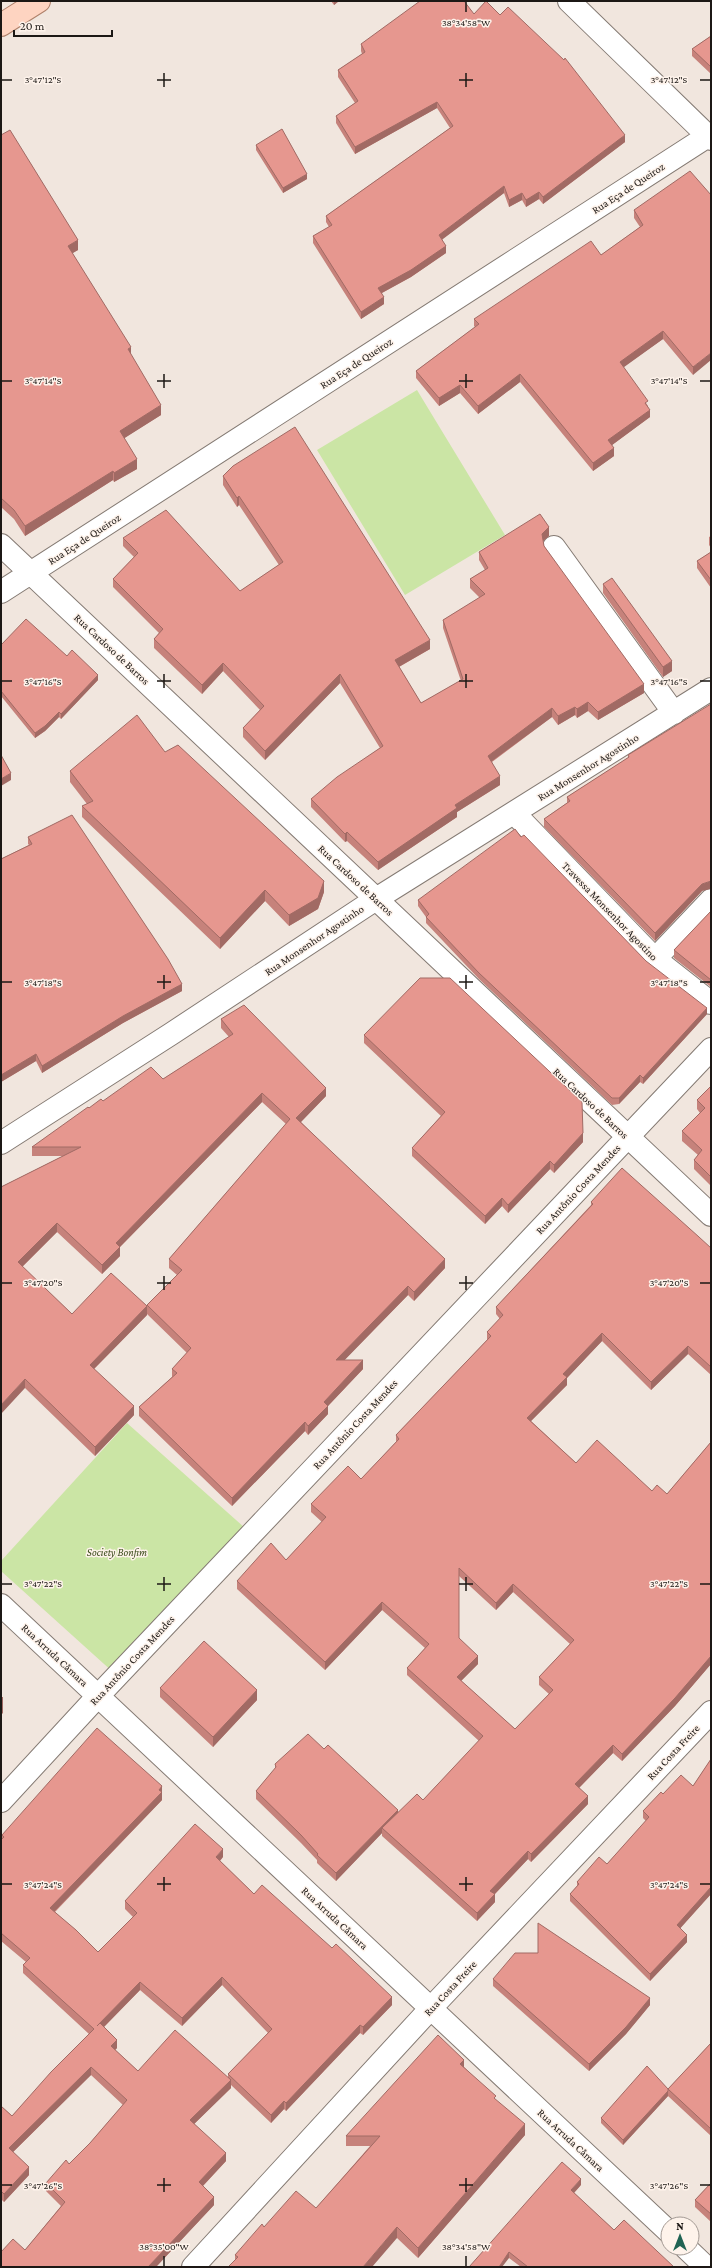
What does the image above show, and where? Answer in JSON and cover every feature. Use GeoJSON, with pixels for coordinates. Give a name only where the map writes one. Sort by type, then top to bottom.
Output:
{"type":"FeatureCollection","features":[{"type":"Feature","properties":{"kind":"main road"},"geometry":{"type":"LineString","coordinates":[[1,25],[39,1]]}},
{"type":"Feature","properties":{"kind":"street"},"geometry":{"type":"LineString","coordinates":[[569,1],[710,136]]}},
{"type":"Feature","properties":{"kind":"street","name":"Rua Eça de Queiroz"},"geometry":{"type":"LineString","coordinates":[[1,592],[710,136]]}},
{"type":"Feature","properties":{"kind":"street","name":"Rua Cardoso de Barros"},"geometry":{"type":"LineString","coordinates":[[1,545],[711,1216]]}},
{"type":"Feature","properties":{"kind":"street"},"geometry":{"type":"LineString","coordinates":[[554,547],[674,713]]}},
{"type":"Feature","properties":{"kind":"street","name":"Rua Monsenhor Agostinho"},"geometry":{"type":"LineString","coordinates":[[1,1143],[171,1034],[376,899],[711,689]]}},
{"type":"Feature","properties":{"kind":"street","name":"Travessa Monsenhor Agostino"},"geometry":{"type":"LineString","coordinates":[[514,813],[655,959],[711,1003]]}},
{"type":"Feature","properties":{"kind":"street"},"geometry":{"type":"LineString","coordinates":[[655,959],[711,900]]}},
{"type":"Feature","properties":{"kind":"street","name":"Rua Antônio Costa Mendes"},"geometry":{"type":"LineString","coordinates":[[1,1801],[98,1696],[711,1049]]}},
{"type":"Feature","properties":{"kind":"street","name":"Rua Arruda Câmara"},"geometry":{"type":"LineString","coordinates":[[1,1605],[660,2223]]}},
{"type":"Feature","properties":{"kind":"street","name":"Rua Costa Freire"},"geometry":{"type":"LineString","coordinates":[[193,2267],[431,2008],[711,1712]]}},
{"type":"Feature","properties":{"kind":"street"},"geometry":{"type":"LineString","coordinates":[[694,2256],[706,2267]]}},
{"type":"Feature","properties":{"kind":"green space"},"geometry":{"type":"Polygon","coordinates":[[[417,390],[505,535],[405,595],[317,450],[417,390]]]}},
{"type":"Feature","properties":{"kind":"green space","name":"Society Bonfim"},"geometry":{"type":"Polygon","coordinates":[[[127,1423],[245,1528],[114,1673],[1,1571],[1,1561],[127,1423]]]}},
{"type":"Feature","properties":{"kind":"building"},"geometry":{"type":"Polygon","coordinates":[[[420,1],[464,1],[474,14],[486,1],[500,15],[508,7],[564,60],[565,58],[625,135],[543,197],[539,192],[526,200],[522,193],[509,200],[504,186],[439,235],[446,246],[411,270],[378,288],[384,297],[361,312],[313,236],[332,225],[326,216],[453,126],[437,102],[355,147],[336,116],[358,101],[338,70],[365,52],[361,44],[420,1]]]}},
{"type":"Feature","properties":{"kind":"building"},"geometry":{"type":"Polygon","coordinates":[[[711,36],[711,67],[692,49],[711,36]]]}},
{"type":"Feature","properties":{"kind":"building"},"geometry":{"type":"Polygon","coordinates":[[[282,129],[307,174],[283,188],[256,145],[282,129]]]}},
{"type":"Feature","properties":{"kind":"building"},"geometry":{"type":"Polygon","coordinates":[[[10,130],[78,240],[68,246],[131,347],[128,349],[161,405],[120,431],[137,459],[114,473],[113,471],[25,526],[14,510],[1,498],[1,135],[10,130]]]}},
{"type":"Feature","properties":{"kind":"building"},"geometry":{"type":"Polygon","coordinates":[[[690,171],[711,195],[711,353],[693,367],[663,331],[620,362],[648,401],[645,403],[650,410],[608,440],[614,448],[593,463],[520,374],[478,406],[460,385],[439,398],[416,371],[479,324],[474,319],[591,241],[601,255],[643,225],[634,210],[690,171]]]}},
{"type":"Feature","properties":{"kind":"building"},"geometry":{"type":"Polygon","coordinates":[[[295,427],[430,640],[395,660],[421,703],[463,679],[443,620],[485,594],[470,579],[488,568],[479,552],[540,514],[549,527],[542,534],[544,546],[644,684],[598,712],[588,702],[577,709],[575,707],[558,716],[552,708],[488,756],[500,776],[455,805],[457,808],[378,862],[347,832],[345,834],[311,799],[337,777],[383,746],[340,674],[265,751],[243,728],[264,706],[223,663],[202,685],[154,639],[163,629],[113,579],[138,553],[123,538],[166,510],[240,591],[283,562],[239,496],[237,498],[223,476],[233,466],[295,427]]]}},
{"type":"Feature","properties":{"kind":"building"},"geometry":{"type":"Polygon","coordinates":[[[711,552],[711,580],[697,561],[711,552]]]}},
{"type":"Feature","properties":{"kind":"building"},"geometry":{"type":"Polygon","coordinates":[[[612,578],[672,661],[663,667],[603,584],[612,578]]]}},
{"type":"Feature","properties":{"kind":"building"},"geometry":{"type":"Polygon","coordinates":[[[26,619],[67,656],[72,650],[98,675],[61,714],[59,712],[45,726],[35,733],[1,691],[1,645],[26,619]]]}},
{"type":"Feature","properties":{"kind":"building"},"geometry":{"type":"Polygon","coordinates":[[[711,704],[711,881],[702,884],[655,933],[544,819],[570,801],[567,797],[629,757],[628,755],[711,704]]]}},
{"type":"Feature","properties":{"kind":"building"},"geometry":{"type":"Polygon","coordinates":[[[137,715],[165,752],[178,745],[324,881],[318,898],[289,915],[265,890],[220,938],[82,806],[93,801],[70,771],[137,715]]]}},
{"type":"Feature","properties":{"kind":"building"},"geometry":{"type":"Polygon","coordinates":[[[1,755],[11,773],[1,779],[1,755]]]}},
{"type":"Feature","properties":{"kind":"building"},"geometry":{"type":"Polygon","coordinates":[[[72,815],[168,959],[182,984],[123,1016],[42,1066],[36,1054],[1,1075],[1,859],[32,844],[28,837],[72,815]]]}},
{"type":"Feature","properties":{"kind":"building"},"geometry":{"type":"Polygon","coordinates":[[[515,829],[521,837],[524,835],[646,961],[707,1008],[643,1078],[640,1075],[619,1098],[612,1098],[479,973],[426,917],[429,914],[418,900],[515,829]]]}},
{"type":"Feature","properties":{"kind":"building"},"geometry":{"type":"Polygon","coordinates":[[[711,911],[711,980],[674,950],[711,911]]]}},
{"type":"Feature","properties":{"kind":"building"},"geometry":{"type":"Polygon","coordinates":[[[420,978],[450,978],[582,1102],[583,1133],[554,1165],[550,1161],[508,1205],[502,1198],[485,1216],[412,1148],[445,1112],[364,1035],[420,978]]]}},
{"type":"Feature","properties":{"kind":"building"},"geometry":{"type":"Polygon","coordinates":[[[244,1005],[326,1088],[296,1118],[445,1259],[414,1292],[408,1286],[336,1360],[363,1360],[324,1402],[328,1406],[308,1426],[305,1422],[232,1498],[139,1407],[177,1373],[172,1369],[191,1348],[147,1305],[182,1270],[169,1259],[290,1119],[262,1093],[116,1243],[120,1247],[102,1265],[57,1223],[18,1262],[72,1314],[111,1273],[147,1306],[90,1365],[134,1406],[95,1447],[25,1379],[1,1405],[1,1187],[81,1147],[32,1147],[88,1107],[89,1108],[101,1099],[103,1101],[151,1067],[163,1079],[233,1034],[221,1019],[244,1005]]]}},
{"type":"Feature","properties":{"kind":"building"},"geometry":{"type":"Polygon","coordinates":[[[711,1086],[711,1177],[694,1160],[702,1150],[682,1131],[705,1108],[697,1100],[711,1086]]]}},
{"type":"Feature","properties":{"kind":"building"},"geometry":{"type":"Polygon","coordinates":[[[622,1168],[711,1248],[711,1367],[688,1346],[651,1382],[602,1333],[563,1374],[567,1377],[527,1418],[576,1463],[597,1440],[652,1491],[657,1485],[667,1494],[711,1442],[711,1656],[675,1698],[622,1754],[613,1745],[575,1784],[588,1796],[531,1854],[528,1851],[490,1891],[495,1894],[477,1913],[382,1828],[417,1794],[423,1800],[483,1736],[407,1668],[429,1644],[382,1602],[325,1662],[237,1581],[271,1543],[286,1560],[326,1517],[311,1504],[348,1466],[361,1479],[399,1439],[396,1435],[491,1336],[487,1332],[503,1315],[496,1307],[593,1204],[591,1202],[622,1168]],[[459,1568],[459,1638],[478,1656],[457,1677],[515,1729],[553,1690],[539,1677],[574,1640],[513,1584],[496,1603],[459,1568]]]}},
{"type":"Feature","properties":{"kind":"building"},"geometry":{"type":"Polygon","coordinates":[[[204,1641],[257,1690],[213,1737],[160,1688],[204,1641]]]}},
{"type":"Feature","properties":{"kind":"building"},"geometry":{"type":"Polygon","coordinates":[[[97,1728],[162,1786],[159,1790],[162,1792],[50,1908],[76,1930],[98,1952],[137,1913],[125,1901],[195,1824],[223,1849],[216,1857],[254,1894],[262,1885],[332,1948],[336,1944],[392,1997],[363,2027],[360,2025],[286,2103],[284,2101],[271,2115],[228,2074],[272,2029],[222,1977],[182,2018],[140,1982],[97,2026],[100,2023],[117,2040],[111,2046],[138,2071],[175,2030],[231,2080],[190,2120],[226,2153],[199,2182],[214,2197],[148,2267],[1,2267],[1,2252],[13,2239],[25,2250],[65,2202],[46,2183],[66,2160],[69,2164],[90,2143],[127,2100],[91,2067],[9,2148],[29,2167],[4,2194],[1,2191],[1,2106],[12,2116],[51,2072],[94,2029],[23,1965],[30,1958],[1,1933],[1,1840],[4,1837],[2,1835],[97,1728]]]}},
{"type":"Feature","properties":{"kind":"building"},"geometry":{"type":"Polygon","coordinates":[[[308,1734],[324,1749],[328,1745],[398,1810],[336,1873],[317,1855],[318,1854],[301,1835],[256,1791],[276,1767],[275,1764],[308,1734]]]}},
{"type":"Feature","properties":{"kind":"building"},"geometry":{"type":"Polygon","coordinates":[[[711,1759],[711,1887],[677,1925],[687,1935],[650,1974],[570,1894],[579,1884],[577,1882],[599,1857],[607,1864],[649,1817],[643,1811],[661,1792],[663,1794],[681,1775],[693,1786],[711,1759]]]}},
{"type":"Feature","properties":{"kind":"building"},"geometry":{"type":"Polygon","coordinates":[[[538,1923],[650,1998],[626,2027],[589,2064],[493,1979],[515,1953],[538,1953],[538,1923]]]}},
{"type":"Feature","properties":{"kind":"building"},"geometry":{"type":"Polygon","coordinates":[[[438,2035],[464,2060],[460,2064],[496,2096],[494,2098],[525,2124],[418,2248],[397,2227],[363,2267],[228,2267],[238,2257],[235,2255],[262,2224],[264,2227],[296,2191],[316,2208],[380,2136],[346,2136],[438,2035]]]}},
{"type":"Feature","properties":{"kind":"building"},"geometry":{"type":"Polygon","coordinates":[[[711,2043],[711,2129],[668,2089],[711,2043]]]}},
{"type":"Feature","properties":{"kind":"building"},"geometry":{"type":"Polygon","coordinates":[[[647,2066],[668,2089],[668,2091],[623,2140],[601,2118],[647,2066]]]}},
{"type":"Feature","properties":{"kind":"building"},"geometry":{"type":"Polygon","coordinates":[[[562,2162],[581,2179],[571,2190],[614,2230],[624,2220],[660,2254],[660,2256],[662,2256],[674,2267],[528,2267],[509,2252],[499,2267],[469,2267],[562,2162]]]}},
{"type":"Feature","properties":{"kind":"building"},"geometry":{"type":"Polygon","coordinates":[[[711,2183],[711,2214],[695,2200],[711,2183]]]}}]}
